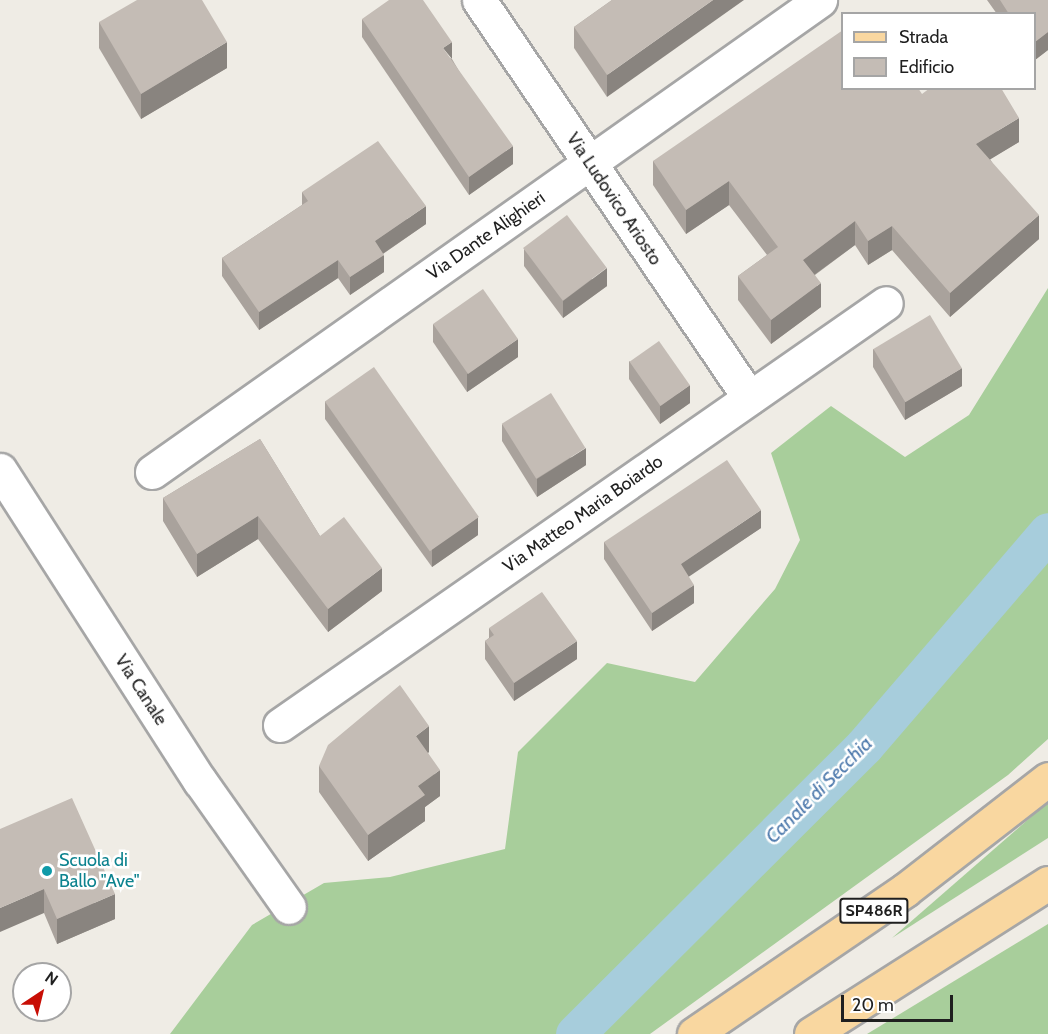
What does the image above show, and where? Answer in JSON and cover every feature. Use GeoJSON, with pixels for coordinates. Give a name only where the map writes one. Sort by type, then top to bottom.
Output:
{"type":"FeatureCollection","features":[{"type":"Feature","properties":{"kind":"main road","name":"SP486R"},"geometry":{"type":"LineString","coordinates":[[694,1034],[905,890],[1048,779]]}},
{"type":"Feature","properties":{"kind":"main road"},"geometry":{"type":"LineString","coordinates":[[811,1034],[1048,883]]}},
{"type":"Feature","properties":{"kind":"street","name":"Via Ludovico Ariosto"},"geometry":{"type":"LineString","coordinates":[[479,0],[749,398]]}},
{"type":"Feature","properties":{"kind":"street","name":"Via Dante Alighieri"},"geometry":{"type":"LineString","coordinates":[[152,472],[820,0]]}},
{"type":"Feature","properties":{"kind":"street","name":"Via Matteo Maria Boiardo"},"geometry":{"type":"LineString","coordinates":[[280,725],[886,303]]}},
{"type":"Feature","properties":{"kind":"street","name":"Via Canale"},"geometry":{"type":"LineString","coordinates":[[0,470],[200,781],[289,907]]}},
{"type":"Feature","properties":{"kind":"green space"},"geometry":{"type":"Polygon","coordinates":[[[1048,288],[1048,739],[1008,775],[650,1034],[170,1034],[252,925],[324,883],[390,877],[505,849],[518,752],[607,663],[695,682],[775,589],[800,540],[771,453],[831,406],[905,457],[969,415],[1048,288]]]}},
{"type":"Feature","properties":{"kind":"green space"},"geometry":{"type":"Polygon","coordinates":[[[1048,802],[1048,838],[892,938],[1048,802]]]}},
{"type":"Feature","properties":{"kind":"green space"},"geometry":{"type":"Polygon","coordinates":[[[1048,924],[1048,1034],[867,1034],[1048,924]]]}},
{"type":"Feature","properties":{"kind":"building"},"geometry":{"type":"Polygon","coordinates":[[[137,0],[202,0],[227,42],[141,94],[99,22],[137,0]]]}},
{"type":"Feature","properties":{"kind":"building"},"geometry":{"type":"Polygon","coordinates":[[[389,0],[423,0],[452,42],[443,48],[513,146],[469,177],[362,19],[389,0]]]}},
{"type":"Feature","properties":{"kind":"building"},"geometry":{"type":"Polygon","coordinates":[[[612,0],[713,0],[607,75],[574,27],[612,0]]]}},
{"type":"Feature","properties":{"kind":"building"},"geometry":{"type":"Polygon","coordinates":[[[1000,0],[1048,0],[1048,32],[1036,41],[1036,12],[1008,12],[1000,0]]]}},
{"type":"Feature","properties":{"kind":"building"},"geometry":{"type":"Polygon","coordinates":[[[841,31],[841,90],[919,90],[922,94],[927,90],[1002,90],[1019,118],[976,144],[1039,215],[950,293],[892,226],[868,241],[855,221],[803,260],[821,283],[771,320],[738,276],[778,247],[729,181],[686,210],[653,161],[841,31]]]}},
{"type":"Feature","properties":{"kind":"building"},"geometry":{"type":"Polygon","coordinates":[[[378,141],[426,206],[375,241],[384,255],[350,277],[338,260],[259,312],[222,258],[308,201],[302,192],[378,141]]]}},
{"type":"Feature","properties":{"kind":"building"},"geometry":{"type":"Polygon","coordinates":[[[567,215],[607,268],[563,301],[523,248],[567,215]]]}},
{"type":"Feature","properties":{"kind":"building"},"geometry":{"type":"Polygon","coordinates":[[[483,289],[518,339],[468,374],[433,324],[483,289]]]}},
{"type":"Feature","properties":{"kind":"building"},"geometry":{"type":"Polygon","coordinates":[[[930,315],[962,368],[905,402],[873,349],[930,315]]]}},
{"type":"Feature","properties":{"kind":"building"},"geometry":{"type":"Polygon","coordinates":[[[659,341],[690,385],[660,406],[630,362],[659,341]]]}},
{"type":"Feature","properties":{"kind":"building"},"geometry":{"type":"Polygon","coordinates":[[[374,367],[479,517],[430,551],[325,401],[374,367]]]}},
{"type":"Feature","properties":{"kind":"building"},"geometry":{"type":"Polygon","coordinates":[[[551,393],[585,448],[536,479],[502,424],[551,393]]]}},
{"type":"Feature","properties":{"kind":"building"},"geometry":{"type":"Polygon","coordinates":[[[260,439],[320,536],[344,517],[382,568],[328,609],[258,516],[197,554],[163,498],[260,439]]]}},
{"type":"Feature","properties":{"kind":"building"},"geometry":{"type":"Polygon","coordinates":[[[727,460],[761,510],[681,564],[694,585],[652,613],[604,542],[727,460]]]}},
{"type":"Feature","properties":{"kind":"building"},"geometry":{"type":"Polygon","coordinates":[[[542,592],[577,641],[514,683],[485,641],[494,635],[489,628],[542,592]]]}},
{"type":"Feature","properties":{"kind":"building"},"geometry":{"type":"Polygon","coordinates":[[[400,685],[429,726],[416,736],[440,770],[418,786],[425,795],[368,835],[319,766],[328,745],[400,685]]]}},
{"type":"Feature","properties":{"kind":"building","name":"Scuola di Ballo \"Ave\""},"geometry":{"type":"Polygon","coordinates":[[[72,798],[115,894],[57,919],[44,889],[0,908],[0,829],[72,798]]]}},
{"type":"Feature","properties":{"kind":"waterway","name":"Canale di Secchia"},"geometry":{"type":"LineString","coordinates":[[575,1034],[864,746],[1048,532]]}},
{"type":"Feature","properties":{"kind":"place","name":"Scuola di Ballo \"Ave\""},"geometry":{"type":"Point","coordinates":[47,871]}}]}
